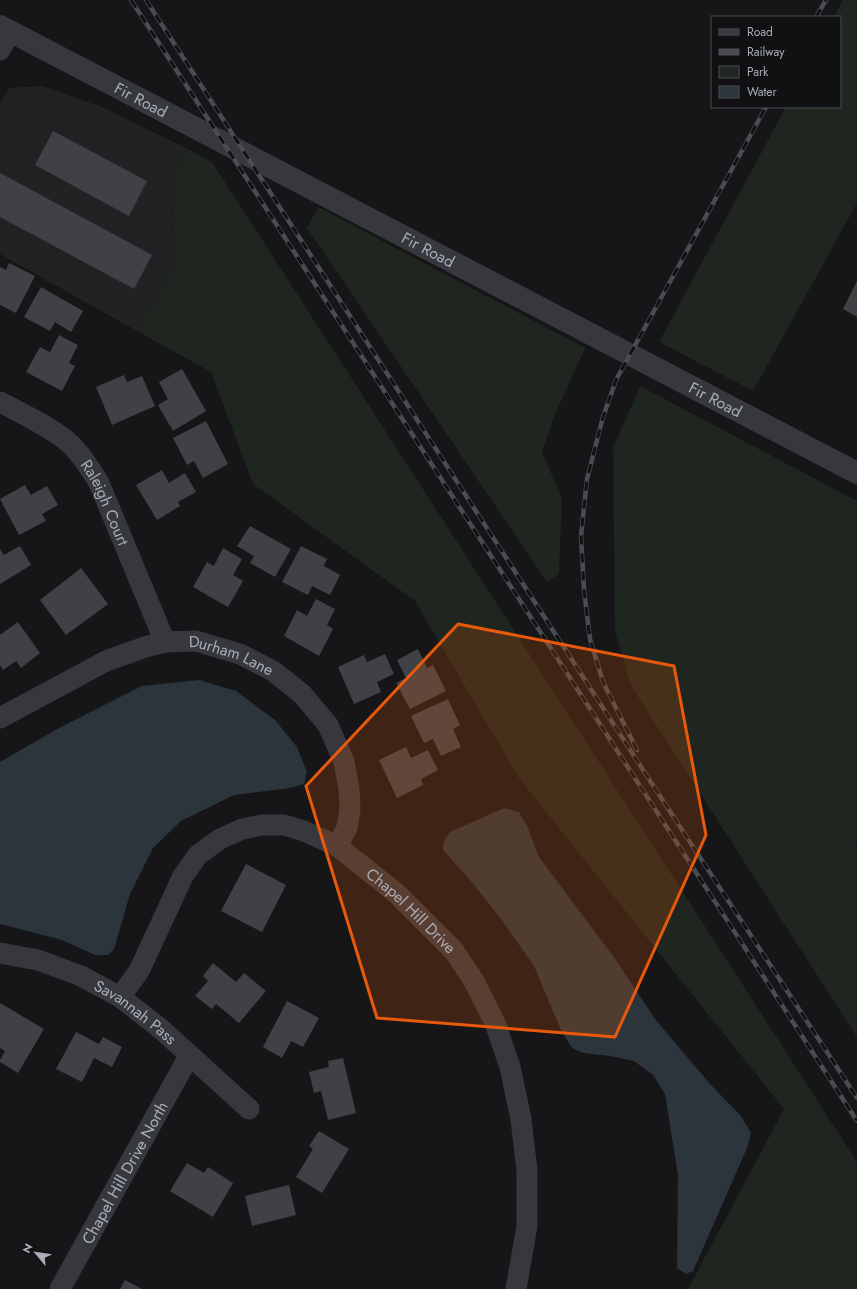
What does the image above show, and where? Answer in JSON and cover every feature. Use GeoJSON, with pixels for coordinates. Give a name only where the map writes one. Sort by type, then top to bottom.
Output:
{"type":"FeatureCollection","features":[{"type":"Feature","properties":{"kind":"street"},"geometry":{"type":"LineString","coordinates":[[0,50],[5,28]]}},
{"type":"Feature","properties":{"kind":"street","name":"Fir Road"},"geometry":{"type":"LineString","coordinates":[[5,28],[857,473]]}},
{"type":"Feature","properties":{"kind":"street","name":"Raleigh Court"},"geometry":{"type":"LineString","coordinates":[[0,402],[42,424],[67,442],[87,464],[99,483],[165,642]]}},
{"type":"Feature","properties":{"kind":"street","name":"Durham Lane"},"geometry":{"type":"LineString","coordinates":[[0,718],[106,661],[145,647],[165,642],[196,641],[240,654],[272,672],[302,694],[328,725],[344,762],[350,802],[347,828],[337,846]]}},
{"type":"Feature","properties":{"kind":"street","name":"Chapel Hill Drive"},"geometry":{"type":"LineString","coordinates":[[120,997],[139,971],[183,876],[198,855],[220,839],[242,829],[262,825],[284,825],[304,831],[337,846],[395,892],[454,951],[474,981],[495,1023],[512,1075],[521,1119],[527,1171],[527,1226],[516,1289]]}},
{"type":"Feature","properties":{"kind":"street","name":"Savannah Pass"},"geometry":{"type":"LineString","coordinates":[[0,953],[38,960],[81,976],[120,997],[161,1030],[249,1109]]}},
{"type":"Feature","properties":{"kind":"street","name":"Chapel Hill Drive North"},"geometry":{"type":"LineString","coordinates":[[60,1289],[189,1056]]}},
{"type":"Feature","properties":{"kind":"highlighted area"},"geometry":{"type":"Polygon","coordinates":[[[458,624],[674,666],[706,835],[615,1037],[377,1018],[306,786],[458,624]]]}},
{"type":"Feature","properties":{"kind":"shaded area"},"geometry":{"type":"Polygon","coordinates":[[[43,86],[104,108],[186,148],[173,179],[172,269],[137,331],[0,254],[0,104],[9,88],[43,86]]]}},
{"type":"Feature","properties":{"kind":"green space"},"geometry":{"type":"Polygon","coordinates":[[[843,0],[857,0],[857,203],[753,391],[659,342],[785,108],[841,108],[841,16],[835,16],[843,0]]]}},
{"type":"Feature","properties":{"kind":"green space"},"geometry":{"type":"Polygon","coordinates":[[[186,148],[212,162],[857,1162],[857,1289],[688,1289],[784,1109],[518,777],[415,601],[253,484],[211,372],[137,331],[172,269],[173,179],[186,148]]]}},
{"type":"Feature","properties":{"kind":"green space"},"geometry":{"type":"Polygon","coordinates":[[[318,207],[585,348],[554,417],[542,452],[562,499],[559,574],[547,582],[307,228],[318,207]]]}},
{"type":"Feature","properties":{"kind":"green space"},"geometry":{"type":"Polygon","coordinates":[[[640,386],[857,501],[857,843],[855,845],[857,848],[857,1037],[631,686],[615,631],[613,448],[640,386]]]}},
{"type":"Feature","properties":{"kind":"water"},"geometry":{"type":"Polygon","coordinates":[[[199,680],[236,691],[275,720],[297,747],[307,772],[304,784],[290,788],[234,795],[181,821],[153,848],[130,894],[114,949],[108,955],[95,955],[62,940],[0,924],[0,762],[59,728],[142,686],[199,680]]]}},
{"type":"Feature","properties":{"kind":"water"},"geometry":{"type":"Polygon","coordinates":[[[504,808],[519,812],[527,826],[539,857],[616,960],[655,1019],[710,1084],[741,1116],[751,1133],[747,1148],[693,1271],[686,1274],[677,1268],[678,1175],[665,1094],[653,1075],[634,1061],[610,1056],[583,1053],[572,1048],[561,1030],[534,966],[501,919],[471,881],[443,850],[444,841],[450,832],[504,808]]]}},
{"type":"Feature","properties":{"kind":"building"},"geometry":{"type":"Polygon","coordinates":[[[53,131],[147,181],[129,216],[35,165],[53,131]]]}},
{"type":"Feature","properties":{"kind":"building"},"geometry":{"type":"Polygon","coordinates":[[[0,173],[152,255],[134,289],[0,217],[0,173]]]}},
{"type":"Feature","properties":{"kind":"building"},"geometry":{"type":"Polygon","coordinates":[[[9,263],[35,276],[16,313],[0,305],[0,267],[6,270],[9,263]]]}},
{"type":"Feature","properties":{"kind":"building"},"geometry":{"type":"Polygon","coordinates":[[[857,281],[857,317],[843,309],[857,281]]]}},
{"type":"Feature","properties":{"kind":"building"},"geometry":{"type":"Polygon","coordinates":[[[41,287],[83,311],[71,332],[55,322],[50,331],[24,317],[41,287]]]}},
{"type":"Feature","properties":{"kind":"building"},"geometry":{"type":"Polygon","coordinates":[[[59,335],[78,345],[69,363],[75,366],[62,391],[26,372],[40,347],[50,352],[59,335]]]}},
{"type":"Feature","properties":{"kind":"building"},"geometry":{"type":"Polygon","coordinates":[[[182,369],[206,411],[173,431],[158,405],[168,399],[159,382],[182,369]]]}},
{"type":"Feature","properties":{"kind":"building"},"geometry":{"type":"Polygon","coordinates":[[[124,375],[127,382],[142,376],[155,406],[112,425],[96,387],[124,375]]]}},
{"type":"Feature","properties":{"kind":"building"},"geometry":{"type":"Polygon","coordinates":[[[206,421],[228,464],[203,478],[194,461],[187,465],[173,438],[206,421]]]}},
{"type":"Feature","properties":{"kind":"building"},"geometry":{"type":"Polygon","coordinates":[[[162,470],[169,483],[185,473],[196,492],[178,502],[180,506],[157,520],[136,485],[162,470]]]}},
{"type":"Feature","properties":{"kind":"building"},"geometry":{"type":"Polygon","coordinates":[[[25,485],[31,495],[47,486],[58,505],[42,514],[46,521],[19,535],[0,499],[25,485]]]}},
{"type":"Feature","properties":{"kind":"building"},"geometry":{"type":"Polygon","coordinates":[[[250,526],[291,549],[275,577],[250,563],[254,556],[237,546],[250,526]]]}},
{"type":"Feature","properties":{"kind":"building"},"geometry":{"type":"Polygon","coordinates":[[[20,546],[31,565],[0,584],[0,549],[4,555],[20,546]]]}},
{"type":"Feature","properties":{"kind":"building"},"geometry":{"type":"Polygon","coordinates":[[[301,546],[327,559],[324,566],[340,575],[330,595],[312,586],[308,595],[282,582],[301,546]]]}},
{"type":"Feature","properties":{"kind":"building"},"geometry":{"type":"Polygon","coordinates":[[[223,548],[242,559],[233,575],[243,581],[228,607],[193,587],[207,562],[214,566],[223,548]]]}},
{"type":"Feature","properties":{"kind":"building"},"geometry":{"type":"Polygon","coordinates":[[[81,568],[108,604],[66,635],[40,600],[81,568]]]}},
{"type":"Feature","properties":{"kind":"building"},"geometry":{"type":"Polygon","coordinates":[[[316,599],[335,609],[327,625],[333,629],[319,656],[284,636],[297,610],[307,616],[316,599]]]}},
{"type":"Feature","properties":{"kind":"building"},"geometry":{"type":"Polygon","coordinates":[[[18,622],[40,653],[21,668],[16,661],[3,670],[0,665],[0,635],[18,622]]]}},
{"type":"Feature","properties":{"kind":"building"},"geometry":{"type":"Polygon","coordinates":[[[418,649],[427,668],[433,665],[446,691],[410,709],[396,683],[406,678],[397,660],[418,649]]]}},
{"type":"Feature","properties":{"kind":"building"},"geometry":{"type":"Polygon","coordinates":[[[385,654],[394,674],[377,682],[381,692],[354,704],[338,667],[364,655],[367,662],[385,654]]]}},
{"type":"Feature","properties":{"kind":"building"},"geometry":{"type":"Polygon","coordinates":[[[448,699],[460,725],[453,729],[461,747],[441,756],[433,739],[424,743],[411,716],[448,699]]]}},
{"type":"Feature","properties":{"kind":"building"},"geometry":{"type":"Polygon","coordinates":[[[406,747],[411,758],[428,750],[438,770],[421,779],[423,785],[397,798],[379,760],[406,747]]]}},
{"type":"Feature","properties":{"kind":"building"},"geometry":{"type":"Polygon","coordinates":[[[246,864],[286,885],[262,932],[221,911],[246,864]]]}},
{"type":"Feature","properties":{"kind":"building"},"geometry":{"type":"Polygon","coordinates":[[[213,963],[236,982],[244,973],[266,991],[239,1023],[216,1004],[212,1009],[195,996],[208,981],[203,976],[213,963]]]}},
{"type":"Feature","properties":{"kind":"building"},"geometry":{"type":"Polygon","coordinates":[[[287,1001],[319,1018],[303,1047],[291,1041],[282,1058],[263,1047],[287,1001]]]}},
{"type":"Feature","properties":{"kind":"building"},"geometry":{"type":"Polygon","coordinates":[[[0,1003],[44,1029],[18,1073],[0,1062],[5,1051],[0,1048],[0,1003]]]}},
{"type":"Feature","properties":{"kind":"building"},"geometry":{"type":"Polygon","coordinates":[[[76,1032],[99,1044],[103,1037],[122,1047],[112,1067],[94,1058],[82,1082],[56,1069],[76,1032]]]}},
{"type":"Feature","properties":{"kind":"building"},"geometry":{"type":"Polygon","coordinates":[[[343,1058],[356,1113],[328,1120],[321,1091],[314,1093],[309,1072],[329,1067],[328,1061],[343,1058]]]}},
{"type":"Feature","properties":{"kind":"building"},"geometry":{"type":"Polygon","coordinates":[[[319,1131],[349,1149],[322,1193],[296,1177],[313,1149],[309,1146],[319,1131]]]}},
{"type":"Feature","properties":{"kind":"building"},"geometry":{"type":"Polygon","coordinates":[[[187,1163],[204,1173],[208,1167],[233,1183],[213,1217],[170,1191],[187,1163]]]}},
{"type":"Feature","properties":{"kind":"building"},"geometry":{"type":"Polygon","coordinates":[[[289,1185],[296,1215],[252,1226],[245,1196],[289,1185]]]}},
{"type":"Feature","properties":{"kind":"building"},"geometry":{"type":"Polygon","coordinates":[[[125,1280],[142,1289],[120,1289],[125,1280]]]}},
{"type":"Feature","properties":{"kind":"railway"},"geometry":{"type":"LineString","coordinates":[[131,0],[857,1121]]}},
{"type":"Feature","properties":{"kind":"railway"},"geometry":{"type":"LineString","coordinates":[[146,0],[656,790],[857,1098]]}},
{"type":"Feature","properties":{"kind":"railway"},"geometry":{"type":"LineString","coordinates":[[817,16],[826,0]]}},
{"type":"Feature","properties":{"kind":"railway"},"geometry":{"type":"LineString","coordinates":[[637,750],[603,682],[590,639],[584,590],[581,536],[587,479],[603,417],[616,380],[765,108]]}}]}
